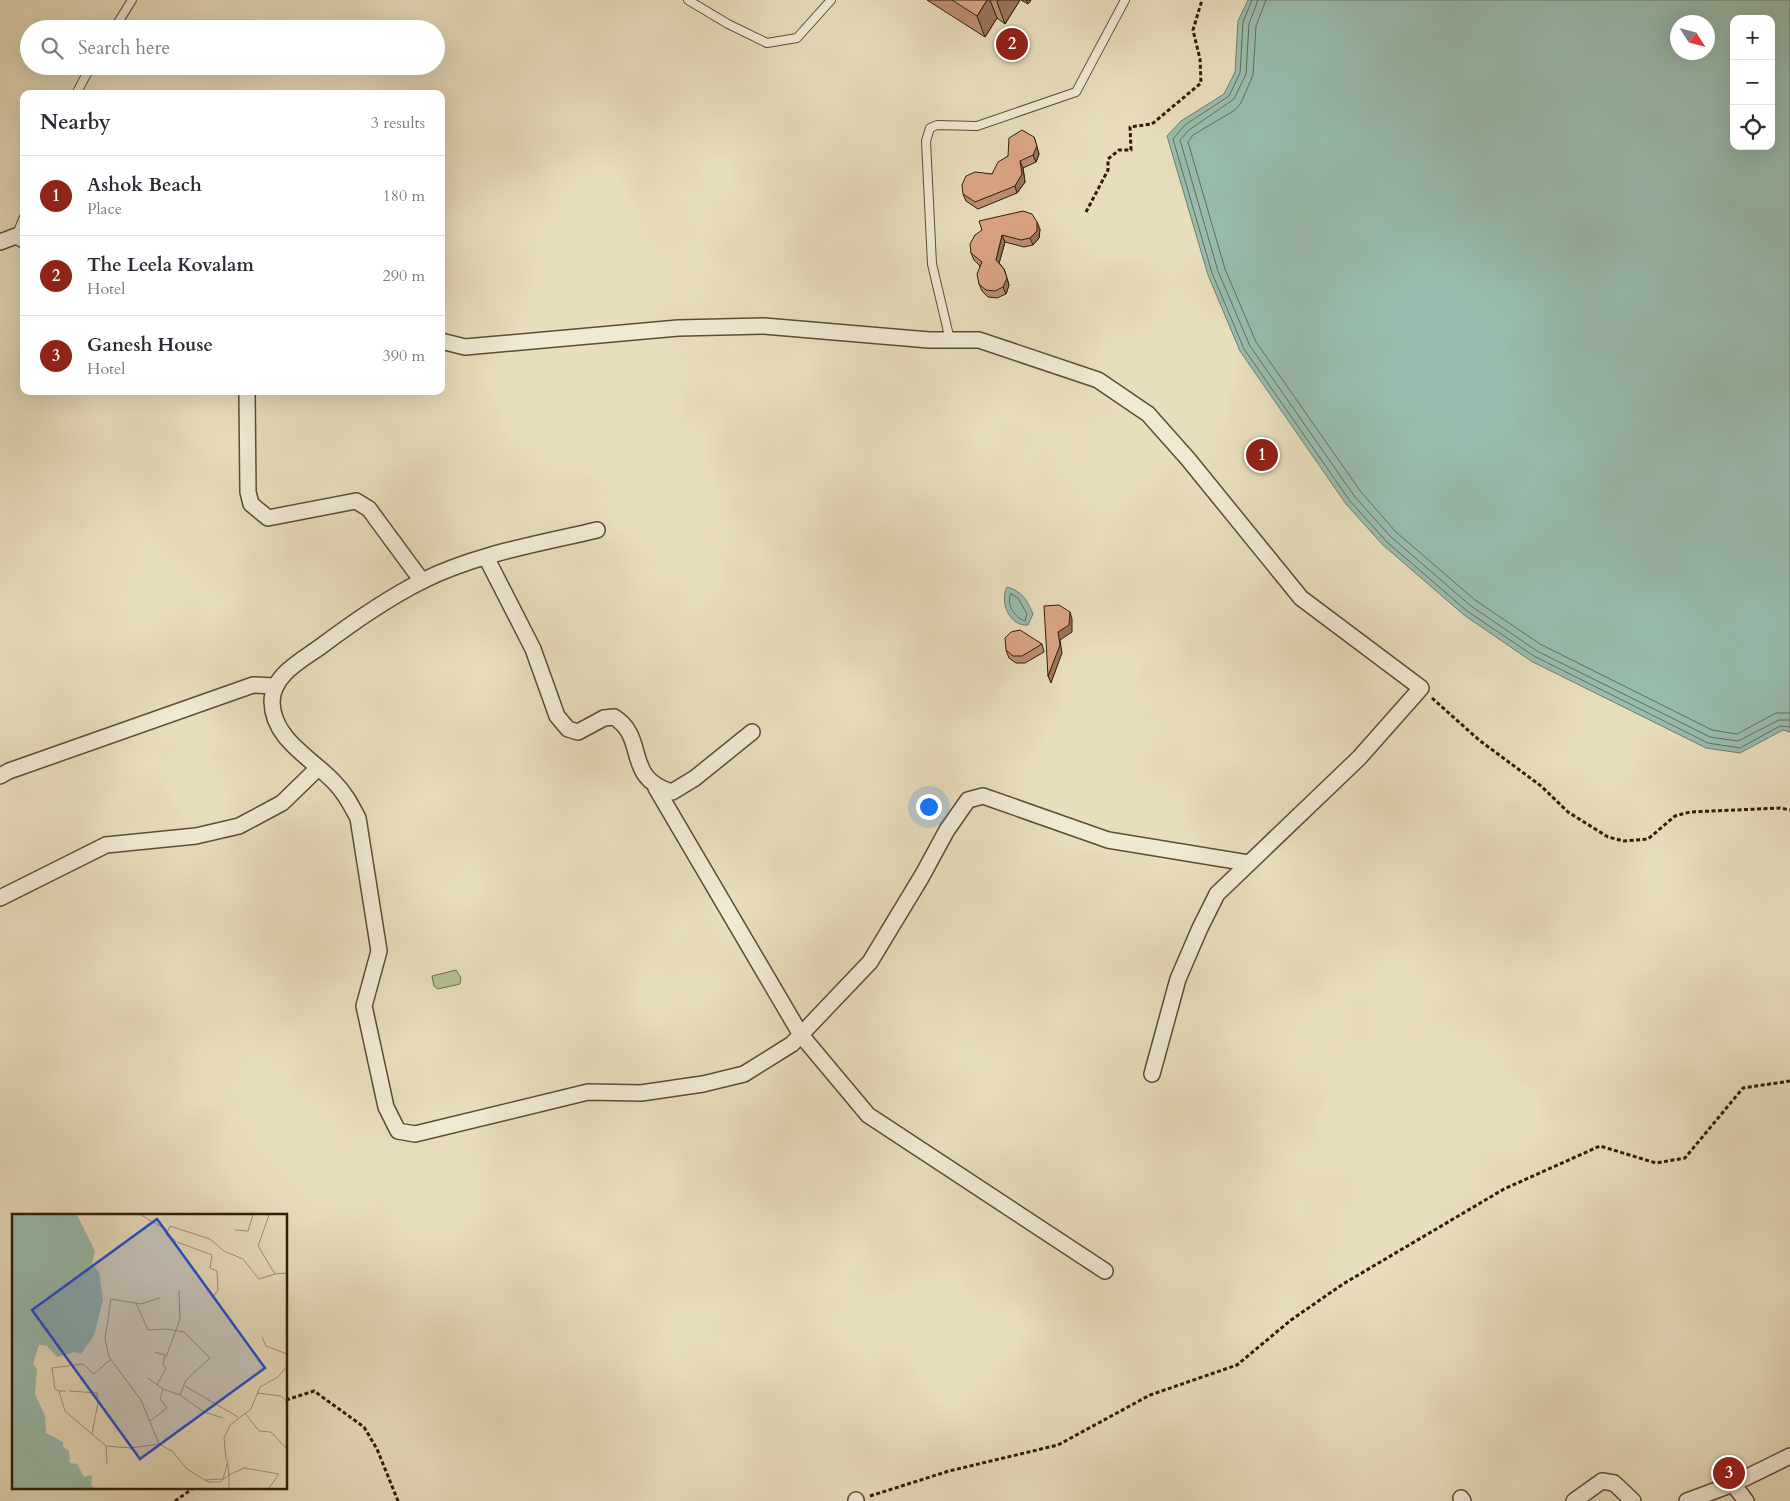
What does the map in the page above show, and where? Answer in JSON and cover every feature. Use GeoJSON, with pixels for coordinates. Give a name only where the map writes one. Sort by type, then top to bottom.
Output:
{"type":"FeatureCollection","features":[{"type":"Feature","properties":{"kind":"street"},"geometry":{"type":"LineString","coordinates":[[0,242],[20,238]]}},
{"type":"Feature","properties":{"kind":"street"},"geometry":{"type":"LineString","coordinates":[[445,342],[465,347],[678,328],[764,326],[929,340],[979,340],[1098,380],[1148,414],[1188,458],[1301,598],[1421,688],[1359,758],[1218,894],[1200,928],[1178,979],[1152,1074]]}},
{"type":"Feature","properties":{"kind":"street"},"geometry":{"type":"LineString","coordinates":[[247,395],[248,492],[250,504],[268,518],[356,501],[369,509],[422,581]]}},
{"type":"Feature","properties":{"kind":"street"},"geometry":{"type":"LineString","coordinates":[[596,530],[486,557],[422,581],[356,621],[296,663],[289,669],[274,693],[279,728],[300,752],[348,798],[358,818],[379,951],[364,1006],[386,1107],[398,1131],[415,1134],[588,1092],[641,1093],[703,1084],[744,1074],[792,1044],[870,962],[922,876],[946,830],[968,800],[983,796],[1108,840],[1248,863]]}},
{"type":"Feature","properties":{"kind":"street"},"geometry":{"type":"LineString","coordinates":[[486,557],[533,649],[557,716],[563,725],[568,730],[578,732],[604,718],[614,717],[620,721],[631,736],[644,775],[656,788],[801,1035],[868,1114],[1105,1271]]}},
{"type":"Feature","properties":{"kind":"street"},"geometry":{"type":"LineString","coordinates":[[0,776],[9,771],[254,685],[274,693]]}},
{"type":"Feature","properties":{"kind":"street"},"geometry":{"type":"LineString","coordinates":[[656,788],[672,792],[695,778],[752,732]]}},
{"type":"Feature","properties":{"kind":"street"},"geometry":{"type":"LineString","coordinates":[[0,898],[106,845],[196,836],[239,826],[282,803],[318,768]]}},
{"type":"Feature","properties":{"kind":"street"},"geometry":{"type":"LineString","coordinates":[[1687,1501],[1733,1484],[1790,1456]]}},
{"type":"Feature","properties":{"kind":"street"},"geometry":{"type":"LineString","coordinates":[[1574,1501],[1602,1481],[1614,1483],[1633,1501]]}},
{"type":"Feature","properties":{"kind":"street"},"geometry":{"type":"LineString","coordinates":[[1733,1484],[1746,1501]]}},
{"type":"Feature","properties":{"kind":"lane"},"geometry":{"type":"LineString","coordinates":[[120,20],[132,0]]}},
{"type":"Feature","properties":{"kind":"lane"},"geometry":{"type":"LineString","coordinates":[[688,0],[728,24],[767,43],[797,38],[830,0]]}},
{"type":"Feature","properties":{"kind":"lane"},"geometry":{"type":"LineString","coordinates":[[950,340],[932,264],[926,142],[930,128],[937,125],[977,126],[1076,92],[1125,0]]}},
{"type":"Feature","properties":{"kind":"lane"},"geometry":{"type":"LineString","coordinates":[[78,90],[86,75]]}},
{"type":"Feature","properties":{"kind":"path"},"geometry":{"type":"LineString","coordinates":[[1086,212],[1108,170],[1108,159],[1119,150],[1131,150],[1130,127],[1152,124],[1201,83],[1200,59],[1193,30],[1202,0]]}},
{"type":"Feature","properties":{"kind":"path"},"geometry":{"type":"LineString","coordinates":[[1421,688],[1479,740],[1541,786],[1568,812],[1608,837],[1624,841],[1648,839],[1675,816],[1690,812],[1780,808],[1790,810]]}},
{"type":"Feature","properties":{"kind":"path"},"geometry":{"type":"LineString","coordinates":[[856,1501],[950,1471],[1058,1444],[1150,1395],[1237,1365],[1291,1320],[1343,1284],[1504,1189],[1600,1146],[1656,1163],[1685,1158],[1743,1088],[1790,1081]]}},
{"type":"Feature","properties":{"kind":"path"},"geometry":{"type":"LineString","coordinates":[[288,1399],[314,1391],[364,1427],[377,1449],[398,1501]]}},
{"type":"Feature","properties":{"kind":"path"},"geometry":{"type":"LineString","coordinates":[[174,1501],[194,1488]]}},
{"type":"Feature","properties":{"kind":"shaded area"},"geometry":{"type":"Polygon","coordinates":[[[456,970],[461,978],[460,984],[438,989],[434,986],[432,976],[456,970]]]}},
{"type":"Feature","properties":{"kind":"water"},"geometry":{"type":"Polygon","coordinates":[[[1248,0],[1790,0],[1790,732],[1783,730],[1740,753],[1706,748],[1531,661],[1464,615],[1383,545],[1346,504],[1240,351],[1208,275],[1167,136],[1181,121],[1224,94],[1235,72],[1238,21],[1248,0]]]}},
{"type":"Feature","properties":{"kind":"water"},"geometry":{"type":"Polygon","coordinates":[[[1007,587],[1017,591],[1029,604],[1033,614],[1028,625],[1022,625],[1011,618],[1004,600],[1007,587]]]}},
{"type":"Feature","properties":{"kind":"building"},"geometry":{"type":"Polygon","coordinates":[[[952,0],[987,0],[977,16],[952,0]]]}},
{"type":"Feature","properties":{"kind":"building"},"geometry":{"type":"Polygon","coordinates":[[[1022,130],[1034,137],[1037,146],[1033,155],[1020,161],[1022,174],[1015,186],[975,202],[963,194],[962,185],[966,176],[975,172],[992,174],[998,162],[1008,156],[1009,138],[1022,130]]]}},
{"type":"Feature","properties":{"kind":"building"},"geometry":{"type":"Polygon","coordinates":[[[1023,211],[1032,214],[1037,222],[1037,231],[1030,238],[1021,240],[1002,235],[996,260],[1004,269],[1007,278],[1003,287],[995,291],[986,290],[979,284],[977,274],[982,262],[971,253],[970,244],[975,235],[982,230],[979,221],[1023,211]]]}},
{"type":"Feature","properties":{"kind":"building"},"geometry":{"type":"Polygon","coordinates":[[[1059,605],[1070,612],[1069,625],[1058,632],[1060,645],[1048,676],[1044,606],[1059,605]]]}},
{"type":"Feature","properties":{"kind":"building"},"geometry":{"type":"Polygon","coordinates":[[[1020,630],[1042,644],[1022,656],[1013,656],[1006,650],[1005,638],[1011,632],[1020,630]]]}},
{"type":"Feature","properties":{"kind":"place","name":"The Leela Kovalam"},"geometry":{"type":"Point","coordinates":[1012,44]}},
{"type":"Feature","properties":{"kind":"place","name":"Ashok Beach"},"geometry":{"type":"Point","coordinates":[1262,455]}},
{"type":"Feature","properties":{"kind":"place","name":"Ganesh House"},"geometry":{"type":"Point","coordinates":[1729,1473]}}]}
